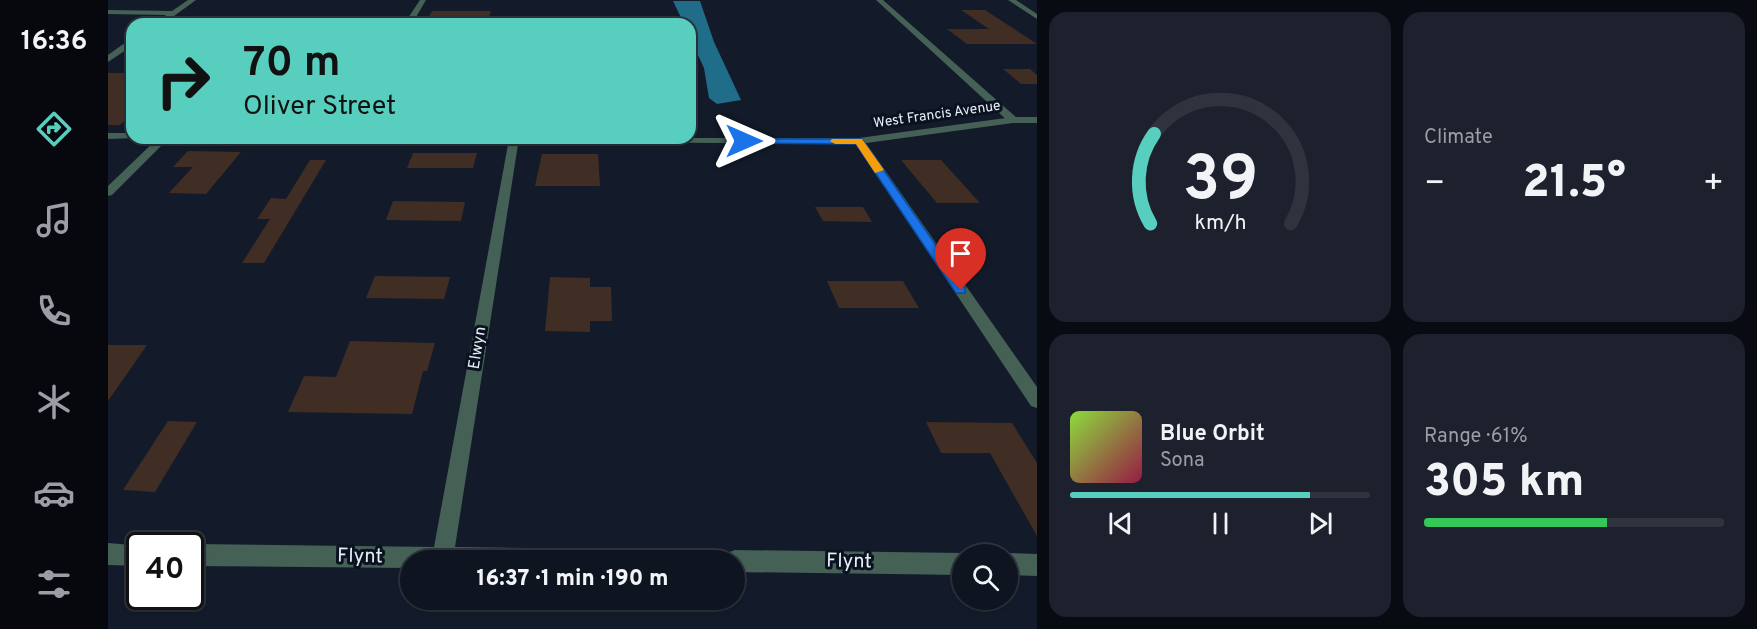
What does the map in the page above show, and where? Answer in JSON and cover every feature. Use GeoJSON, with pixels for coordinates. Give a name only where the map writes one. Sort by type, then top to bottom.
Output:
{"type":"FeatureCollection","features":[{"type":"Feature","properties":{"kind":"street"},"geometry":{"type":"LineString","coordinates":[[167,18],[193,0]]}},
{"type":"Feature","properties":{"kind":"street"},"geometry":{"type":"LineString","coordinates":[[412,18],[423,0]]}},
{"type":"Feature","properties":{"kind":"street"},"geometry":{"type":"LineString","coordinates":[[879,0],[1013,120]]}},
{"type":"Feature","properties":{"kind":"street"},"geometry":{"type":"LineString","coordinates":[[1011,0],[1037,16]]}},
{"type":"Feature","properties":{"kind":"street"},"geometry":{"type":"LineString","coordinates":[[108,12],[175,13]]}},
{"type":"Feature","properties":{"kind":"street"},"geometry":{"type":"LineString","coordinates":[[109,58],[126,46]]}},
{"type":"Feature","properties":{"kind":"street"},"geometry":{"type":"LineString","coordinates":[[109,58],[126,58]]}},
{"type":"Feature","properties":{"kind":"street","name":"West Francis Avenue"},"geometry":{"type":"LineString","coordinates":[[696,140],[859,141],[1013,120],[1037,120]]}},
{"type":"Feature","properties":{"kind":"street"},"geometry":{"type":"LineString","coordinates":[[108,136],[126,136]]}},
{"type":"Feature","properties":{"kind":"street"},"geometry":{"type":"LineString","coordinates":[[859,141],[1037,401]]}},
{"type":"Feature","properties":{"kind":"street"},"geometry":{"type":"LineString","coordinates":[[108,192],[158,144]]}},
{"type":"Feature","properties":{"kind":"street","name":"Elwyn"},"geometry":{"type":"LineString","coordinates":[[445,550],[513,144]]}},
{"type":"Feature","properties":{"kind":"street"},"geometry":{"type":"LineString","coordinates":[[108,554],[126,555]]}},
{"type":"Feature","properties":{"kind":"street","name":"Flynt"},"geometry":{"type":"LineString","coordinates":[[204,555],[400,557]]}},
{"type":"Feature","properties":{"kind":"street","name":"Flynt"},"geometry":{"type":"LineString","coordinates":[[745,561],[952,564]]}},
{"type":"Feature","properties":{"kind":"street"},"geometry":{"type":"LineString","coordinates":[[1018,564],[1037,564]]}},
{"type":"Feature","properties":{"kind":"water"},"geometry":{"type":"Polygon","coordinates":[[[673,1],[700,1],[714,42],[741,100],[717,104],[709,98],[704,68],[696,51],[696,18],[681,18],[673,1]]]}},
{"type":"Feature","properties":{"kind":"building"},"geometry":{"type":"Polygon","coordinates":[[[961,10],[985,10],[1037,44],[967,44],[947,29],[989,29],[961,10]]]}},
{"type":"Feature","properties":{"kind":"building"},"geometry":{"type":"Polygon","coordinates":[[[432,11],[491,11],[489,18],[428,18],[432,11]]]}},
{"type":"Feature","properties":{"kind":"building"},"geometry":{"type":"Polygon","coordinates":[[[1003,69],[1030,69],[1037,75],[1037,84],[1021,84],[1003,69]]]}},
{"type":"Feature","properties":{"kind":"building"},"geometry":{"type":"Polygon","coordinates":[[[108,73],[126,73],[126,120],[120,125],[108,125],[108,73]]]}},
{"type":"Feature","properties":{"kind":"building"},"geometry":{"type":"Polygon","coordinates":[[[188,151],[241,152],[206,194],[169,193],[193,167],[173,167],[188,151]]]}},
{"type":"Feature","properties":{"kind":"building"},"geometry":{"type":"Polygon","coordinates":[[[413,153],[477,153],[473,168],[407,168],[413,153]]]}},
{"type":"Feature","properties":{"kind":"building"},"geometry":{"type":"Polygon","coordinates":[[[542,154],[598,154],[600,186],[535,186],[542,154]]]}},
{"type":"Feature","properties":{"kind":"building"},"geometry":{"type":"Polygon","coordinates":[[[310,160],[326,160],[264,263],[242,263],[270,219],[257,219],[271,198],[286,199],[310,160]]]}},
{"type":"Feature","properties":{"kind":"building"},"geometry":{"type":"Polygon","coordinates":[[[901,160],[941,160],[980,203],[937,203],[901,160]]]}},
{"type":"Feature","properties":{"kind":"building"},"geometry":{"type":"Polygon","coordinates":[[[393,201],[465,202],[461,221],[386,220],[393,201]]]}},
{"type":"Feature","properties":{"kind":"building"},"geometry":{"type":"Polygon","coordinates":[[[815,207],[863,207],[872,222],[823,221],[815,207]]]}},
{"type":"Feature","properties":{"kind":"building"},"geometry":{"type":"Polygon","coordinates":[[[375,276],[450,277],[444,299],[366,298],[375,276]]]}},
{"type":"Feature","properties":{"kind":"building"},"geometry":{"type":"Polygon","coordinates":[[[550,277],[590,278],[590,287],[611,287],[612,321],[590,321],[590,332],[545,331],[550,277]]]}},
{"type":"Feature","properties":{"kind":"building"},"geometry":{"type":"Polygon","coordinates":[[[827,281],[903,281],[919,308],[839,308],[827,281]]]}},
{"type":"Feature","properties":{"kind":"building"},"geometry":{"type":"Polygon","coordinates":[[[350,341],[435,343],[427,371],[423,371],[412,414],[288,412],[304,376],[336,377],[350,341]]]}},
{"type":"Feature","properties":{"kind":"building"},"geometry":{"type":"Polygon","coordinates":[[[108,345],[147,345],[108,401],[108,345]]]}},
{"type":"Feature","properties":{"kind":"building"},"geometry":{"type":"Polygon","coordinates":[[[168,421],[197,422],[155,492],[123,490],[168,421]]]}},
{"type":"Feature","properties":{"kind":"building"},"geometry":{"type":"Polygon","coordinates":[[[926,422],[1012,423],[1037,463],[1037,536],[990,453],[941,453],[926,422]]]}},
{"type":"Feature","properties":{"kind":"slow traffic"},"geometry":{"type":"LineString","coordinates":[[835,141],[859,141],[879,170]]}},
{"type":"Feature","properties":{"kind":"route"},"geometry":{"type":"LineString","coordinates":[[744,141],[859,141],[961,290]]}}]}
